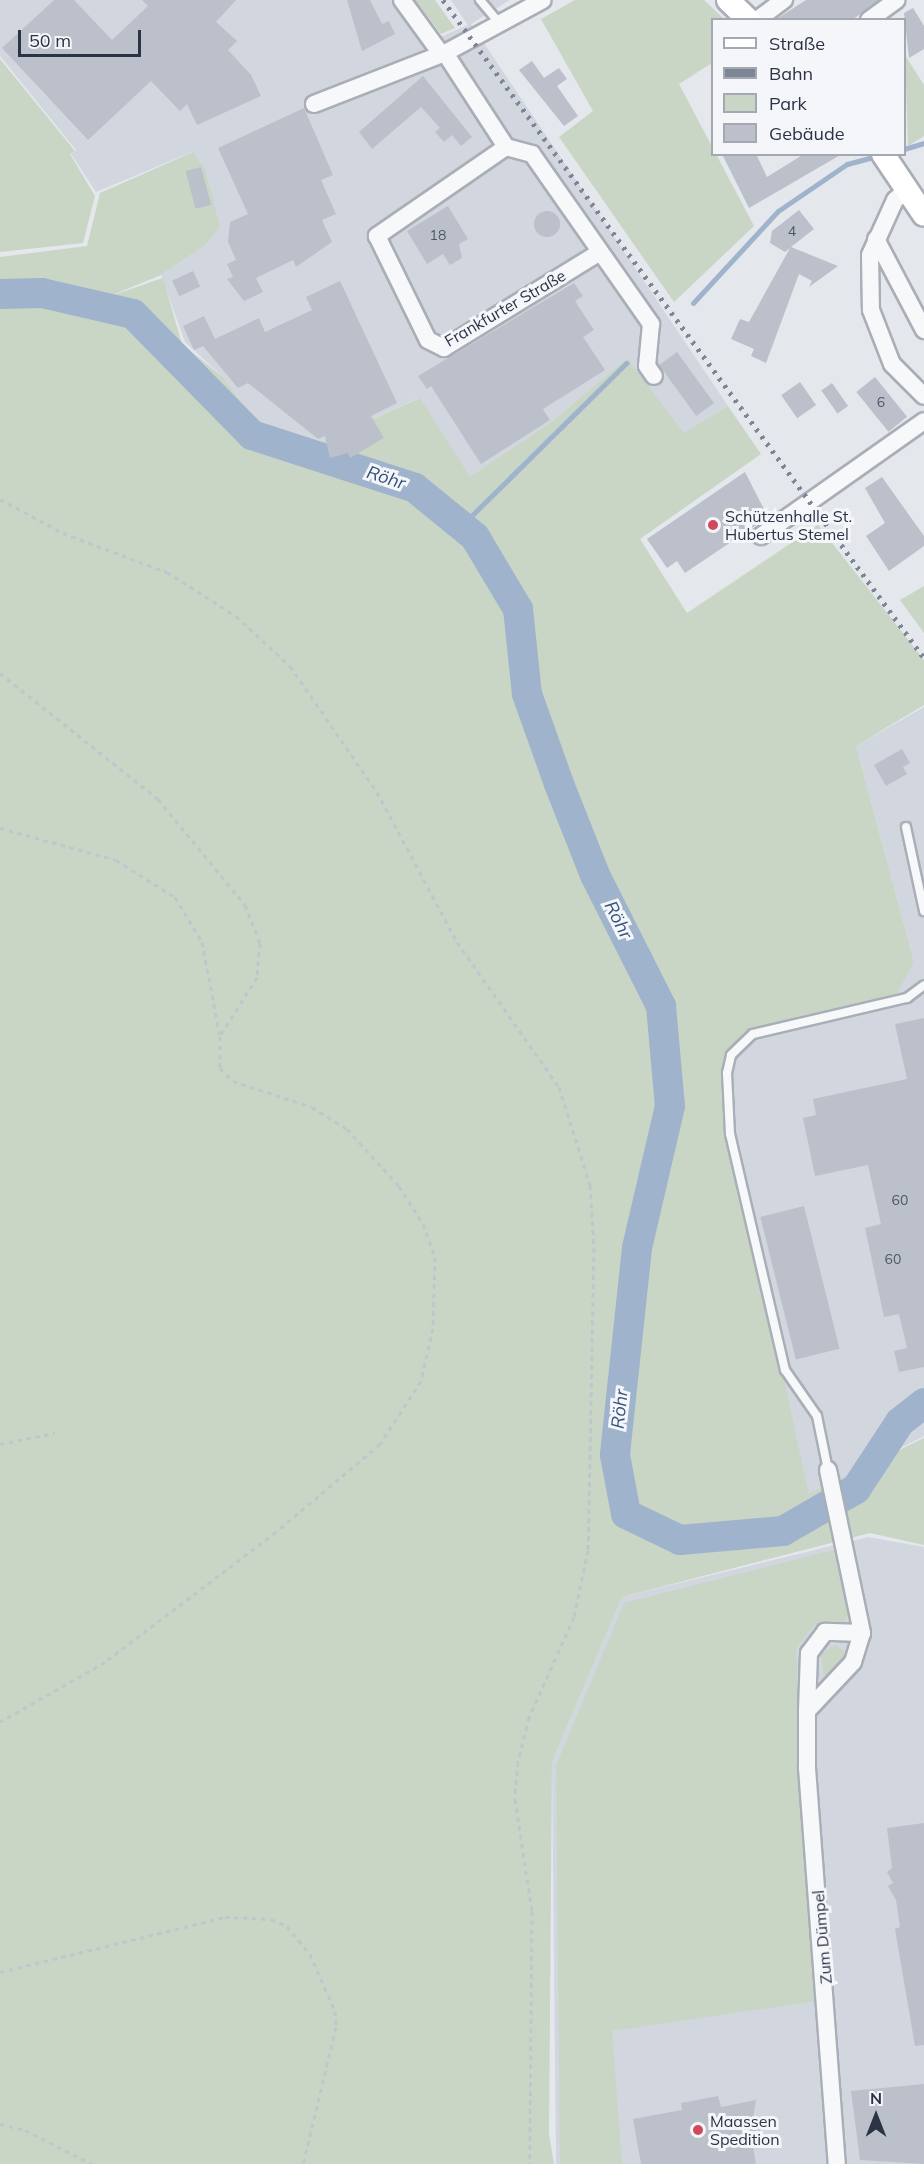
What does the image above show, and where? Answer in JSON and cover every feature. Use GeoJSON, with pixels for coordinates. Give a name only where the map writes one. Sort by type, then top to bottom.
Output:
{"type":"FeatureCollection","features":[{"type":"Feature","properties":{"kind":"main road"},"geometry":{"type":"LineString","coordinates":[[728,0],[747,18]]}},
{"type":"Feature","properties":{"kind":"main road"},"geometry":{"type":"LineString","coordinates":[[884,156],[924,215]]}},
{"type":"Feature","properties":{"kind":"street"},"geometry":{"type":"LineString","coordinates":[[402,0],[442,52],[506,147],[532,154],[651,324],[647,366],[654,376]]}},
{"type":"Feature","properties":{"kind":"street"},"geometry":{"type":"LineString","coordinates":[[314,104],[442,52],[543,0]]}},
{"type":"Feature","properties":{"kind":"street"},"geometry":{"type":"LineString","coordinates":[[760,18],[784,0]]}},
{"type":"Feature","properties":{"kind":"street"},"geometry":{"type":"LineString","coordinates":[[872,18],[897,0]]}},
{"type":"Feature","properties":{"kind":"street","name":"Frankfurter Straße"},"geometry":{"type":"LineString","coordinates":[[506,147],[377,236],[428,340],[444,348],[600,252]]}},
{"type":"Feature","properties":{"kind":"street"},"geometry":{"type":"LineString","coordinates":[[907,189],[876,240],[869,279],[876,328],[892,364],[924,396]]}},
{"type":"Feature","properties":{"kind":"street"},"geometry":{"type":"LineString","coordinates":[[876,240],[924,330]]}},
{"type":"Feature","properties":{"kind":"street"},"geometry":{"type":"LineString","coordinates":[[761,536],[924,421]]}},
{"type":"Feature","properties":{"kind":"street"},"geometry":{"type":"LineString","coordinates":[[807,1711],[853,1662],[862,1633],[828,1470]]}},
{"type":"Feature","properties":{"kind":"street","name":"Zum Dümpel"},"geometry":{"type":"LineString","coordinates":[[837,2164],[807,1711],[812,1642],[825,1632],[862,1633]]}},
{"type":"Feature","properties":{"kind":"lane"},"geometry":{"type":"LineString","coordinates":[[480,0],[500,24]]}},
{"type":"Feature","properties":{"kind":"lane"},"geometry":{"type":"LineString","coordinates":[[906,826],[924,911]]}},
{"type":"Feature","properties":{"kind":"lane"},"geometry":{"type":"LineString","coordinates":[[828,1470],[817,1416],[785,1370],[730,1134],[727,1073],[731,1054],[753,1034],[907,998],[924,985]]}},
{"type":"Feature","properties":{"kind":"path"},"geometry":{"type":"LineString","coordinates":[[0,499],[63,533],[167,572],[236,616],[290,666],[377,792],[457,942],[562,1098],[590,1185],[594,1248],[588,1550],[574,1617],[529,1717],[518,1762],[515,1799],[532,1911],[530,2164]]}},
{"type":"Feature","properties":{"kind":"path"},"geometry":{"type":"LineString","coordinates":[[0,673],[158,799],[245,905],[260,943],[257,976],[220,1036]]}},
{"type":"Feature","properties":{"kind":"path"},"geometry":{"type":"LineString","coordinates":[[0,828],[116,860],[175,897],[202,942],[220,1036],[220,1068],[232,1081],[331,1116],[373,1155],[423,1224],[435,1257],[435,1288],[421,1381],[380,1444],[276,1532],[105,1662],[0,1722]]}},
{"type":"Feature","properties":{"kind":"path"},"geometry":{"type":"LineString","coordinates":[[0,1444],[55,1433]]}},
{"type":"Feature","properties":{"kind":"path"},"geometry":{"type":"LineString","coordinates":[[0,1972],[225,1917],[271,1918],[287,1926],[310,1954],[335,2011],[336,2027],[303,2164]]}},
{"type":"Feature","properties":{"kind":"path"},"geometry":{"type":"LineString","coordinates":[[0,2124],[25,2130],[92,2164]]}},
{"type":"Feature","properties":{"kind":"shaded area"},"geometry":{"type":"Polygon","coordinates":[[[0,0],[394,0],[424,44],[468,25],[451,0],[510,0],[471,24],[728,406],[684,434],[627,358],[554,420],[470,478],[419,398],[316,444],[256,423],[224,378],[185,342],[161,275],[204,246],[192,152],[96,192],[71,154],[76,150],[0,56],[0,0]]]}},
{"type":"Feature","properties":{"kind":"shaded area"},"geometry":{"type":"Polygon","coordinates":[[[924,707],[924,1436],[809,1495],[721,1085],[750,1032],[914,962],[856,746],[924,707]]]}},
{"type":"Feature","properties":{"kind":"shaded area"},"geometry":{"type":"Polygon","coordinates":[[[868,1537],[924,1547],[924,2164],[556,2164],[552,1762],[622,1597],[868,1537]]]}},
{"type":"Feature","properties":{"kind":"green space"},"geometry":{"type":"Polygon","coordinates":[[[415,0],[435,0],[455,28],[441,34],[415,0]]]}},
{"type":"Feature","properties":{"kind":"green space"},"geometry":{"type":"Polygon","coordinates":[[[575,0],[704,0],[723,18],[711,18],[711,64],[679,84],[711,145],[711,156],[717,156],[754,226],[674,302],[559,137],[593,111],[541,19],[575,0]]]}},
{"type":"Feature","properties":{"kind":"green space"},"geometry":{"type":"Polygon","coordinates":[[[906,57],[924,85],[924,136],[908,146],[906,57]]]}},
{"type":"Feature","properties":{"kind":"green space"},"geometry":{"type":"Polygon","coordinates":[[[0,59],[75,151],[70,154],[95,196],[83,243],[0,252],[0,59]]]}},
{"type":"Feature","properties":{"kind":"green space"},"geometry":{"type":"Polygon","coordinates":[[[193,152],[205,169],[220,227],[204,246],[161,275],[110,296],[163,278],[182,344],[224,378],[256,423],[316,444],[420,398],[470,477],[554,420],[627,358],[684,433],[728,406],[761,454],[640,539],[687,613],[818,525],[924,660],[924,705],[856,746],[914,962],[891,1004],[751,1032],[721,1085],[809,1494],[924,1438],[924,1545],[870,1533],[622,1597],[552,1762],[549,2134],[554,2164],[0,2164],[0,257],[87,246],[100,193],[193,152]]]}},
{"type":"Feature","properties":{"kind":"green space"},"geometry":{"type":"Polygon","coordinates":[[[924,586],[924,633],[900,600],[924,586]]]}},
{"type":"Feature","properties":{"kind":"green space"},"geometry":{"type":"Polygon","coordinates":[[[837,1549],[850,1611],[844,1623],[814,1625],[796,1649],[817,2001],[612,2031],[622,2164],[560,2164],[556,1766],[624,1603],[837,1549]]]}},
{"type":"Feature","properties":{"kind":"green space"},"geometry":{"type":"Polygon","coordinates":[[[835,1645],[844,1651],[844,1660],[824,1676],[821,1654],[835,1645]]]}},
{"type":"Feature","properties":{"kind":"building"},"geometry":{"type":"Polygon","coordinates":[[[54,0],[74,0],[112,40],[148,6],[142,0],[236,0],[216,22],[237,41],[228,50],[251,75],[261,96],[197,125],[187,104],[180,111],[151,81],[88,140],[2,48],[54,0]]]}},
{"type":"Feature","properties":{"kind":"building"},"geometry":{"type":"Polygon","coordinates":[[[347,0],[370,0],[382,24],[389,21],[395,34],[362,51],[347,0]]]}},
{"type":"Feature","properties":{"kind":"building"},"geometry":{"type":"Polygon","coordinates":[[[806,0],[879,0],[855,18],[778,18],[806,0]]]}},
{"type":"Feature","properties":{"kind":"building"},"geometry":{"type":"Polygon","coordinates":[[[913,8],[924,26],[924,49],[909,58],[906,18],[904,13],[913,8]]]}},
{"type":"Feature","properties":{"kind":"building"},"geometry":{"type":"Polygon","coordinates":[[[532,61],[544,78],[559,68],[567,79],[557,86],[578,116],[564,126],[519,70],[532,61]]]}},
{"type":"Feature","properties":{"kind":"building"},"geometry":{"type":"Polygon","coordinates":[[[423,76],[472,137],[461,146],[452,135],[444,142],[435,132],[440,128],[421,107],[372,149],[359,132],[423,76]]]}},
{"type":"Feature","properties":{"kind":"building"},"geometry":{"type":"Polygon","coordinates":[[[304,108],[333,175],[321,180],[336,214],[322,220],[332,242],[296,267],[293,260],[256,278],[263,292],[244,301],[227,279],[233,277],[227,264],[236,260],[228,242],[230,222],[248,214],[218,148],[304,108]]]}},
{"type":"Feature","properties":{"kind":"building"},"geometry":{"type":"Polygon","coordinates":[[[723,156],[757,156],[767,177],[801,156],[839,156],[749,208],[723,156]]]}},
{"type":"Feature","properties":{"kind":"building"},"geometry":{"type":"Polygon","coordinates":[[[201,167],[211,205],[196,209],[186,171],[201,167]]]}},
{"type":"Feature","properties":{"kind":"building"},"geometry":{"type":"Polygon","coordinates":[[[448,206],[468,239],[459,244],[462,258],[450,265],[443,254],[427,264],[407,231],[448,206]]]}},
{"type":"Feature","properties":{"kind":"building"},"geometry":{"type":"Polygon","coordinates":[[[799,210],[814,229],[791,247],[838,266],[809,287],[812,281],[799,274],[766,363],[751,356],[754,349],[731,339],[740,319],[749,322],[790,248],[785,252],[770,243],[772,231],[799,210]]]}},
{"type":"Feature","properties":{"kind":"building"},"geometry":{"type":"Polygon","coordinates":[[[547,211],[556,215],[560,224],[556,233],[547,237],[538,233],[534,224],[538,215],[547,211]]]}},
{"type":"Feature","properties":{"kind":"building"},"geometry":{"type":"Polygon","coordinates":[[[193,271],[200,286],[179,296],[172,281],[193,271]]]}},
{"type":"Feature","properties":{"kind":"building"},"geometry":{"type":"Polygon","coordinates":[[[340,281],[397,403],[371,416],[384,438],[350,458],[348,453],[330,458],[325,436],[318,439],[248,383],[238,388],[203,346],[194,350],[183,326],[204,316],[215,339],[259,318],[265,332],[312,310],[306,297],[340,281]]]}},
{"type":"Feature","properties":{"kind":"building"},"geometry":{"type":"Polygon","coordinates":[[[574,283],[583,296],[575,301],[594,330],[583,337],[605,370],[543,409],[550,420],[481,464],[431,386],[427,389],[418,376],[574,283]]]}},
{"type":"Feature","properties":{"kind":"building"},"geometry":{"type":"Polygon","coordinates":[[[677,352],[714,403],[696,416],[659,365],[677,352]]]}},
{"type":"Feature","properties":{"kind":"building"},"geometry":{"type":"Polygon","coordinates":[[[875,377],[907,417],[888,432],[856,392],[875,377]]]}},
{"type":"Feature","properties":{"kind":"building"},"geometry":{"type":"Polygon","coordinates":[[[800,382],[816,405],[797,418],[781,395],[800,382]]]}},
{"type":"Feature","properties":{"kind":"building"},"geometry":{"type":"Polygon","coordinates":[[[832,383],[848,406],[837,413],[821,390],[832,383]]]}},
{"type":"Feature","properties":{"kind":"building","name":"Schützenhalle St. Hubertus Stemel"},"geometry":{"type":"Polygon","coordinates":[[[745,472],[768,517],[685,573],[677,561],[667,568],[647,539],[745,472]]]}},
{"type":"Feature","properties":{"kind":"building"},"geometry":{"type":"Polygon","coordinates":[[[882,477],[924,536],[924,546],[889,571],[866,536],[885,523],[865,488],[882,477]]]}},
{"type":"Feature","properties":{"kind":"building"},"geometry":{"type":"Polygon","coordinates":[[[902,749],[910,763],[903,767],[907,774],[886,786],[874,765],[902,749]]]}},
{"type":"Feature","properties":{"kind":"building"},"geometry":{"type":"Polygon","coordinates":[[[924,1018],[924,1367],[899,1372],[894,1351],[907,1348],[899,1314],[884,1317],[865,1228],[881,1224],[868,1165],[815,1176],[803,1118],[816,1115],[813,1099],[907,1079],[895,1024],[924,1018]]]}},
{"type":"Feature","properties":{"kind":"building"},"geometry":{"type":"Polygon","coordinates":[[[804,1206],[840,1349],[796,1360],[760,1217],[804,1206]]]}},
{"type":"Feature","properties":{"kind":"building"},"geometry":{"type":"Polygon","coordinates":[[[924,1823],[924,2045],[915,2046],[895,1929],[900,1927],[896,1900],[888,1886],[893,1883],[887,1872],[892,1868],[887,1828],[924,1823]]]}},
{"type":"Feature","properties":{"kind":"building"},"geometry":{"type":"Polygon","coordinates":[[[924,2084],[924,2164],[860,2160],[851,2091],[924,2084]]]}},
{"type":"Feature","properties":{"kind":"building","name":"Maassen Spedition"},"geometry":{"type":"Polygon","coordinates":[[[718,2096],[721,2107],[756,2100],[753,2119],[762,2135],[751,2136],[756,2164],[641,2164],[633,2119],[682,2110],[681,2103],[718,2096]]]}},
{"type":"Feature","properties":{"kind":"waterway"},"geometry":{"type":"LineString","coordinates":[[906,148],[924,143]]}},
{"type":"Feature","properties":{"kind":"waterway"},"geometry":{"type":"LineString","coordinates":[[693,303],[778,211],[847,164],[877,156]]}},
{"type":"Feature","properties":{"kind":"waterway","name":"Röhr"},"geometry":{"type":"LineString","coordinates":[[0,294],[42,293],[133,314],[252,435],[415,488],[475,537],[518,609],[527,694],[559,784],[595,875],[661,1006],[670,1106],[637,1248],[615,1455],[626,1514],[680,1540],[783,1531],[856,1489],[900,1422],[924,1403]]}},
{"type":"Feature","properties":{"kind":"waterway"},"geometry":{"type":"LineString","coordinates":[[462,525],[626,363]]}},
{"type":"Feature","properties":{"kind":"railway"},"geometry":{"type":"LineString","coordinates":[[443,0],[924,658]]}},
{"type":"Feature","properties":{"kind":"place","name":"Schützenhalle St. Hubertus Stemel"},"geometry":{"type":"Point","coordinates":[713,525]}},
{"type":"Feature","properties":{"kind":"place","name":"Maassen Spedition"},"geometry":{"type":"Point","coordinates":[698,2130]}}]}
